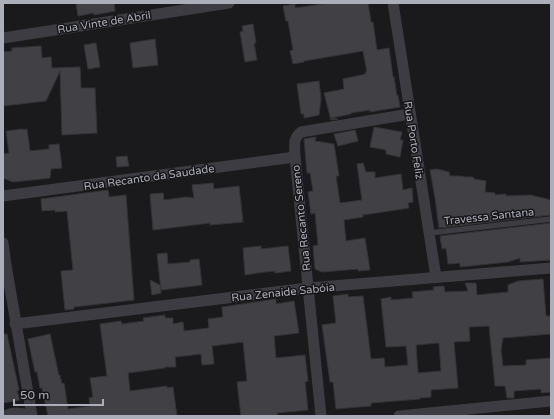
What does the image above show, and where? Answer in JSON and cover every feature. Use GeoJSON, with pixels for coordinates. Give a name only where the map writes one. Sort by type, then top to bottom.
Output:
{"type":"FeatureCollection","features":[{"type":"Feature","properties":{"kind":"street","name":"Rua Vinte de Abril"},"geometry":{"type":"LineString","coordinates":[[3,38],[190,6],[229,3]]}},
{"type":"Feature","properties":{"kind":"street","name":"Rua Porto Feliz"},"geometry":{"type":"LineString","coordinates":[[393,3],[436,278]]}},
{"type":"Feature","properties":{"kind":"street","name":"Rua Recanto Sereno"},"geometry":{"type":"LineString","coordinates":[[322,416],[294,157],[295,139],[301,132],[410,114]]}},
{"type":"Feature","properties":{"kind":"street","name":"Rua Recanto da Saudade"},"geometry":{"type":"LineString","coordinates":[[3,196],[294,157]]}},
{"type":"Feature","properties":{"kind":"street"},"geometry":{"type":"LineString","coordinates":[[3,243],[4,265],[32,416]]}},
{"type":"Feature","properties":{"kind":"street","name":"Rua Zenaide Sabóia"},"geometry":{"type":"LineString","coordinates":[[15,324],[308,288],[551,268]]}},
{"type":"Feature","properties":{"kind":"street"},"geometry":{"type":"LineString","coordinates":[[399,416],[551,401]]}},
{"type":"Feature","properties":{"kind":"street"},"geometry":{"type":"LineString","coordinates":[[5,416],[18,413],[28,416]]}},
{"type":"Feature","properties":{"kind":"lane","name":"Travessa Santana"},"geometry":{"type":"LineString","coordinates":[[428,233],[551,219]]}},
{"type":"Feature","properties":{"kind":"building"},"geometry":{"type":"Polygon","coordinates":[[[76,3],[114,3],[115,11],[78,16],[76,3]]]}},
{"type":"Feature","properties":{"kind":"building"},"geometry":{"type":"Polygon","coordinates":[[[323,3],[368,3],[371,22],[373,22],[377,50],[389,48],[393,77],[400,107],[370,112],[370,110],[351,113],[331,118],[338,119],[331,120],[324,93],[344,89],[343,79],[366,74],[365,72],[367,72],[363,51],[293,64],[290,51],[293,50],[288,21],[286,21],[283,6],[295,4],[295,8],[323,3]]]}},
{"type":"Feature","properties":{"kind":"building"},"geometry":{"type":"Polygon","coordinates":[[[253,24],[257,60],[245,62],[240,32],[243,31],[242,26],[253,24]]]}},
{"type":"Feature","properties":{"kind":"building"},"geometry":{"type":"Polygon","coordinates":[[[155,39],[158,65],[133,68],[130,43],[155,39]]]}},
{"type":"Feature","properties":{"kind":"building"},"geometry":{"type":"Polygon","coordinates":[[[96,43],[100,67],[88,69],[84,45],[96,43]]]}},
{"type":"Feature","properties":{"kind":"building"},"geometry":{"type":"Polygon","coordinates":[[[41,46],[42,58],[51,57],[52,68],[80,67],[81,88],[95,88],[97,133],[62,135],[60,71],[46,101],[3,106],[3,52],[12,51],[12,48],[41,46]]]}},
{"type":"Feature","properties":{"kind":"building"},"geometry":{"type":"Polygon","coordinates":[[[319,81],[321,99],[319,115],[304,118],[304,114],[301,114],[297,84],[319,81]]]}},
{"type":"Feature","properties":{"kind":"building"},"geometry":{"type":"Polygon","coordinates":[[[374,127],[402,132],[400,140],[403,140],[400,157],[386,154],[386,150],[370,147],[374,127]]]}},
{"type":"Feature","properties":{"kind":"building"},"geometry":{"type":"Polygon","coordinates":[[[27,129],[30,151],[49,149],[49,145],[59,144],[62,168],[51,169],[50,178],[13,182],[3,178],[3,154],[9,153],[6,131],[27,129]]]}},
{"type":"Feature","properties":{"kind":"building"},"geometry":{"type":"Polygon","coordinates":[[[355,130],[358,141],[338,146],[334,134],[355,130]]]}},
{"type":"Feature","properties":{"kind":"building"},"geometry":{"type":"Polygon","coordinates":[[[316,137],[315,141],[334,144],[339,176],[336,176],[340,203],[362,200],[357,164],[363,163],[366,172],[375,172],[375,178],[401,174],[403,190],[412,188],[413,202],[408,203],[409,208],[363,215],[363,217],[344,220],[346,241],[365,238],[370,270],[358,271],[358,269],[322,272],[315,269],[313,246],[318,245],[315,213],[311,214],[308,192],[313,191],[310,173],[307,173],[304,139],[316,137]]]}},
{"type":"Feature","properties":{"kind":"building"},"geometry":{"type":"Polygon","coordinates":[[[127,156],[129,166],[117,167],[116,157],[127,156]]]}},
{"type":"Feature","properties":{"kind":"building"},"geometry":{"type":"Polygon","coordinates":[[[437,169],[449,172],[450,176],[473,177],[474,179],[486,181],[485,192],[495,193],[495,195],[530,195],[551,200],[551,215],[439,228],[430,170],[437,169]]]}},
{"type":"Feature","properties":{"kind":"building"},"geometry":{"type":"Polygon","coordinates":[[[213,183],[214,189],[239,186],[243,222],[210,225],[210,223],[153,230],[150,194],[163,193],[164,200],[186,197],[194,198],[192,185],[213,183]]]}},
{"type":"Feature","properties":{"kind":"building"},"geometry":{"type":"Polygon","coordinates":[[[108,190],[109,197],[126,195],[134,300],[74,307],[74,309],[65,310],[61,271],[73,270],[67,211],[42,211],[41,199],[108,190]]]}},
{"type":"Feature","properties":{"kind":"building"},"geometry":{"type":"Polygon","coordinates":[[[551,223],[551,260],[520,262],[520,258],[508,262],[460,267],[460,263],[448,264],[446,248],[442,249],[440,236],[551,223]]]}},
{"type":"Feature","properties":{"kind":"building"},"geometry":{"type":"Polygon","coordinates":[[[261,246],[261,249],[288,246],[291,271],[275,273],[275,271],[245,275],[243,248],[261,246]]]}},
{"type":"Feature","properties":{"kind":"building"},"geometry":{"type":"Polygon","coordinates":[[[167,253],[168,264],[190,262],[190,260],[199,259],[202,285],[161,290],[157,254],[167,253]]]}},
{"type":"Feature","properties":{"kind":"building"},"geometry":{"type":"Polygon","coordinates":[[[543,279],[546,316],[551,316],[551,334],[503,338],[501,350],[503,366],[526,365],[526,360],[551,358],[551,392],[541,393],[541,389],[514,391],[514,398],[507,398],[505,386],[495,386],[489,326],[469,327],[470,341],[454,342],[458,388],[431,390],[431,397],[420,399],[371,403],[371,406],[336,409],[333,382],[330,382],[322,325],[336,323],[333,296],[348,294],[348,297],[363,296],[371,359],[384,358],[385,367],[408,365],[406,346],[386,347],[381,299],[391,297],[391,300],[413,298],[412,292],[434,290],[433,287],[444,286],[445,292],[468,291],[465,283],[476,283],[477,295],[508,292],[508,285],[518,281],[543,279]],[[439,343],[416,345],[418,373],[441,371],[439,343]]]}},
{"type":"Feature","properties":{"kind":"building"},"geometry":{"type":"Polygon","coordinates":[[[150,280],[160,285],[161,293],[152,295],[150,280]]]}},
{"type":"Feature","properties":{"kind":"building"},"geometry":{"type":"Polygon","coordinates":[[[276,299],[276,304],[294,301],[299,333],[274,336],[276,358],[305,355],[308,381],[305,382],[308,410],[277,413],[278,416],[241,416],[237,382],[247,381],[243,342],[212,346],[214,364],[202,365],[201,354],[175,357],[176,367],[165,367],[128,373],[130,391],[167,386],[167,388],[173,387],[177,416],[48,416],[42,388],[40,388],[37,372],[35,372],[28,339],[50,334],[59,376],[60,375],[62,384],[64,383],[68,409],[90,406],[89,398],[93,397],[90,378],[107,376],[100,324],[121,321],[122,324],[144,321],[143,318],[165,315],[165,318],[173,318],[173,324],[183,322],[184,331],[209,328],[208,319],[223,317],[222,307],[276,299]]]}},
{"type":"Feature","properties":{"kind":"building"},"geometry":{"type":"Polygon","coordinates":[[[3,334],[7,334],[19,390],[17,391],[20,400],[3,403],[3,334]]]}}]}
